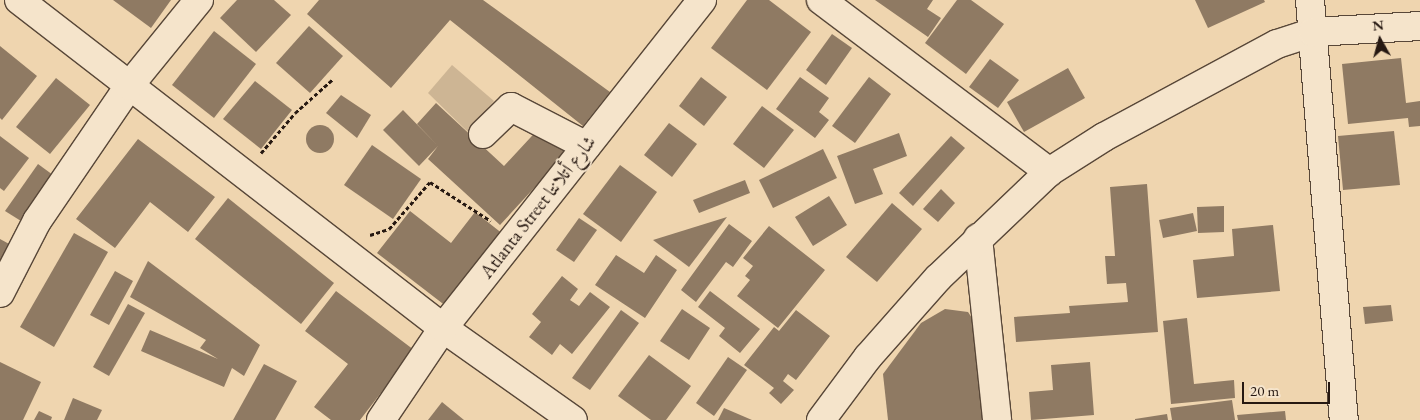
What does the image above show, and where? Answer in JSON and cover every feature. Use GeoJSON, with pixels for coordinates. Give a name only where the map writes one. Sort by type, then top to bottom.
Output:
{"type":"FeatureCollection","features":[{"type":"Feature","properties":{"kind":"street"},"geometry":{"type":"LineString","coordinates":[[19,0],[443,328],[574,420]]}},
{"type":"Feature","properties":{"kind":"street"},"geometry":{"type":"LineString","coordinates":[[0,293],[36,221],[129,86],[199,0]]}},
{"type":"Feature","properties":{"kind":"street","name":"Atlanta Street شارع أتلانتا"},"geometry":{"type":"LineString","coordinates":[[381,420],[443,328],[587,146],[660,42],[702,0]]}},
{"type":"Feature","properties":{"kind":"street"},"geometry":{"type":"LineString","coordinates":[[821,0],[1048,172]]}},
{"type":"Feature","properties":{"kind":"street"},"geometry":{"type":"LineString","coordinates":[[1310,0],[1344,420]]}},
{"type":"Feature","properties":{"kind":"street"},"geometry":{"type":"LineString","coordinates":[[821,420],[868,357],[978,238],[1048,172],[1104,137],[1277,44],[1313,32],[1420,26]]}},
{"type":"Feature","properties":{"kind":"street"},"geometry":{"type":"LineString","coordinates":[[483,134],[511,107],[587,146]]}},
{"type":"Feature","properties":{"kind":"street"},"geometry":{"type":"LineString","coordinates":[[978,238],[997,420]]}},
{"type":"Feature","properties":{"kind":"path"},"geometry":{"type":"LineString","coordinates":[[258,160],[260,153],[295,113],[332,80]]}},
{"type":"Feature","properties":{"kind":"path"},"geometry":{"type":"LineString","coordinates":[[354,260],[362,249],[360,239],[389,229],[430,182],[515,237]]}},
{"type":"Feature","properties":{"kind":"shaded area"},"geometry":{"type":"Polygon","coordinates":[[[452,65],[494,101],[468,132],[428,93],[452,65]]]}},
{"type":"Feature","properties":{"kind":"building"},"geometry":{"type":"Polygon","coordinates":[[[113,0],[171,0],[151,28],[113,0]]]}},
{"type":"Feature","properties":{"kind":"building"},"geometry":{"type":"Polygon","coordinates":[[[237,0],[274,0],[291,15],[256,52],[220,18],[237,0]]]}},
{"type":"Feature","properties":{"kind":"building"},"geometry":{"type":"Polygon","coordinates":[[[319,0],[483,0],[610,92],[583,126],[450,20],[391,88],[307,14],[319,0]]]}},
{"type":"Feature","properties":{"kind":"building"},"geometry":{"type":"Polygon","coordinates":[[[747,0],[769,0],[811,32],[767,90],[711,48],[747,0]]]}},
{"type":"Feature","properties":{"kind":"building"},"geometry":{"type":"Polygon","coordinates":[[[875,0],[933,0],[927,9],[941,18],[928,37],[875,0]]]}},
{"type":"Feature","properties":{"kind":"building"},"geometry":{"type":"Polygon","coordinates":[[[957,0],[971,0],[1004,24],[966,74],[925,43],[957,0]]]}},
{"type":"Feature","properties":{"kind":"building"},"geometry":{"type":"Polygon","coordinates":[[[1195,0],[1264,0],[1265,2],[1208,28],[1195,0]]]}},
{"type":"Feature","properties":{"kind":"building"},"geometry":{"type":"Polygon","coordinates":[[[309,26],[343,56],[310,93],[276,63],[309,26]]]}},
{"type":"Feature","properties":{"kind":"building"},"geometry":{"type":"Polygon","coordinates":[[[214,31],[256,64],[214,118],[172,85],[214,31]]]}},
{"type":"Feature","properties":{"kind":"building"},"geometry":{"type":"Polygon","coordinates":[[[832,34],[852,48],[826,85],[806,70],[832,34]]]}},
{"type":"Feature","properties":{"kind":"building"},"geometry":{"type":"Polygon","coordinates":[[[0,46],[37,76],[2,120],[0,118],[0,46]]]}},
{"type":"Feature","properties":{"kind":"building"},"geometry":{"type":"Polygon","coordinates":[[[1401,58],[1406,103],[1420,101],[1420,126],[1409,127],[1408,118],[1348,124],[1342,64],[1401,58]]]}},
{"type":"Feature","properties":{"kind":"building"},"geometry":{"type":"Polygon","coordinates":[[[990,59],[1019,80],[998,108],[969,87],[990,59]]]}},
{"type":"Feature","properties":{"kind":"building"},"geometry":{"type":"Polygon","coordinates":[[[1068,68],[1085,98],[1024,132],[1007,102],[1068,68]]]}},
{"type":"Feature","properties":{"kind":"building"},"geometry":{"type":"Polygon","coordinates":[[[701,77],[727,97],[704,126],[679,106],[701,77]]]}},
{"type":"Feature","properties":{"kind":"building"},"geometry":{"type":"Polygon","coordinates":[[[800,77],[829,98],[819,112],[829,120],[815,138],[776,109],[800,77]]]}},
{"type":"Feature","properties":{"kind":"building"},"geometry":{"type":"Polygon","coordinates":[[[869,77],[891,94],[855,143],[832,126],[869,77]]]}},
{"type":"Feature","properties":{"kind":"building"},"geometry":{"type":"Polygon","coordinates":[[[56,78],[90,105],[50,154],[16,127],[56,78]]]}},
{"type":"Feature","properties":{"kind":"building"},"geometry":{"type":"Polygon","coordinates":[[[255,81],[292,110],[261,149],[223,119],[255,81]]]}},
{"type":"Feature","properties":{"kind":"building"},"geometry":{"type":"Polygon","coordinates":[[[341,95],[371,115],[357,138],[326,113],[341,95]]]}},
{"type":"Feature","properties":{"kind":"building"},"geometry":{"type":"Polygon","coordinates":[[[436,103],[504,166],[543,124],[570,149],[500,225],[428,159],[438,146],[417,124],[436,103]]]}},
{"type":"Feature","properties":{"kind":"building"},"geometry":{"type":"Polygon","coordinates":[[[762,106],[794,130],[764,168],[733,144],[762,106]]]}},
{"type":"Feature","properties":{"kind":"building"},"geometry":{"type":"Polygon","coordinates":[[[403,110],[438,146],[419,166],[383,130],[403,110]]]}},
{"type":"Feature","properties":{"kind":"building"},"geometry":{"type":"Polygon","coordinates":[[[669,123],[697,144],[672,177],[644,155],[669,123]]]}},
{"type":"Feature","properties":{"kind":"building"},"geometry":{"type":"Polygon","coordinates":[[[320,125],[330,129],[334,139],[330,149],[320,153],[310,149],[306,139],[310,129],[320,125]]]}},
{"type":"Feature","properties":{"kind":"building"},"geometry":{"type":"Polygon","coordinates":[[[1394,131],[1400,185],[1343,190],[1338,136],[1394,131]]]}},
{"type":"Feature","properties":{"kind":"building"},"geometry":{"type":"Polygon","coordinates":[[[899,133],[907,156],[873,169],[883,194],[855,204],[837,156],[899,133]]]}},
{"type":"Feature","properties":{"kind":"building"},"geometry":{"type":"Polygon","coordinates":[[[0,136],[29,158],[4,191],[0,188],[0,136]]]}},
{"type":"Feature","properties":{"kind":"building"},"geometry":{"type":"Polygon","coordinates":[[[951,136],[965,148],[913,206],[899,193],[951,136]]]}},
{"type":"Feature","properties":{"kind":"building"},"geometry":{"type":"Polygon","coordinates":[[[138,139],[215,197],[188,232],[150,202],[115,248],[76,219],[138,139]]]}},
{"type":"Feature","properties":{"kind":"building"},"geometry":{"type":"Polygon","coordinates":[[[372,145],[421,179],[393,219],[344,185],[372,145]]]}},
{"type":"Feature","properties":{"kind":"building"},"geometry":{"type":"Polygon","coordinates":[[[823,149],[837,178],[773,208],[759,180],[823,149]]]}},
{"type":"Feature","properties":{"kind":"building"},"geometry":{"type":"Polygon","coordinates":[[[38,164],[53,175],[21,221],[5,211],[38,164]]]}},
{"type":"Feature","properties":{"kind":"building"},"geometry":{"type":"Polygon","coordinates":[[[620,165],[657,192],[621,242],[583,214],[620,165]]]}},
{"type":"Feature","properties":{"kind":"building"},"geometry":{"type":"Polygon","coordinates":[[[745,180],[750,193],[699,213],[693,200],[745,180]]]}},
{"type":"Feature","properties":{"kind":"building"},"geometry":{"type":"Polygon","coordinates":[[[1147,184],[1158,332],[1016,342],[1014,317],[1070,313],[1069,306],[1128,302],[1126,283],[1107,284],[1105,256],[1115,256],[1110,187],[1147,184]]]}},
{"type":"Feature","properties":{"kind":"building"},"geometry":{"type":"Polygon","coordinates":[[[941,189],[955,203],[938,222],[923,209],[941,189]]]}},
{"type":"Feature","properties":{"kind":"building"},"geometry":{"type":"Polygon","coordinates":[[[829,196],[847,225],[813,246],[795,217],[829,196]]]}},
{"type":"Feature","properties":{"kind":"building"},"geometry":{"type":"Polygon","coordinates":[[[228,198],[334,283],[301,324],[195,239],[228,198]]]}},
{"type":"Feature","properties":{"kind":"building"},"geometry":{"type":"Polygon","coordinates":[[[892,203],[922,229],[877,282],[846,257],[892,203]]]}},
{"type":"Feature","properties":{"kind":"building"},"geometry":{"type":"Polygon","coordinates":[[[1224,206],[1224,232],[1198,233],[1197,207],[1224,206]]]}},
{"type":"Feature","properties":{"kind":"building"},"geometry":{"type":"Polygon","coordinates":[[[410,211],[451,243],[475,212],[508,238],[451,310],[377,253],[410,211]]]}},
{"type":"Feature","properties":{"kind":"building"},"geometry":{"type":"Polygon","coordinates":[[[1193,213],[1197,231],[1163,238],[1159,220],[1193,213]]]}},
{"type":"Feature","properties":{"kind":"building"},"geometry":{"type":"Polygon","coordinates":[[[727,217],[689,267],[653,240],[727,217]]]}},
{"type":"Feature","properties":{"kind":"building"},"geometry":{"type":"Polygon","coordinates":[[[579,218],[597,230],[574,262],[556,250],[579,218]]]}},
{"type":"Feature","properties":{"kind":"building"},"geometry":{"type":"Polygon","coordinates":[[[729,224],[752,241],[733,267],[726,262],[696,302],[681,290],[729,224]]]}},
{"type":"Feature","properties":{"kind":"building"},"geometry":{"type":"Polygon","coordinates":[[[1273,225],[1280,291],[1197,298],[1193,260],[1234,256],[1232,229],[1273,225]]]}},
{"type":"Feature","properties":{"kind":"building"},"geometry":{"type":"Polygon","coordinates":[[[769,226],[825,270],[778,328],[737,296],[750,280],[745,276],[753,266],[743,258],[769,226]]]}},
{"type":"Feature","properties":{"kind":"building"},"geometry":{"type":"Polygon","coordinates":[[[74,233],[108,252],[54,347],[20,327],[74,233]]]}},
{"type":"Feature","properties":{"kind":"building"},"geometry":{"type":"Polygon","coordinates":[[[0,239],[11,245],[0,265],[0,239]]]}},
{"type":"Feature","properties":{"kind":"building"},"geometry":{"type":"Polygon","coordinates":[[[616,255],[644,273],[656,255],[677,270],[645,318],[595,285],[616,255]]]}},
{"type":"Feature","properties":{"kind":"building"},"geometry":{"type":"Polygon","coordinates":[[[148,261],[260,345],[244,376],[232,368],[224,387],[141,351],[150,330],[218,359],[200,348],[206,340],[130,297],[148,261]]]}},
{"type":"Feature","properties":{"kind":"building"},"geometry":{"type":"Polygon","coordinates":[[[115,271],[133,281],[109,325],[90,315],[115,271]]]}},
{"type":"Feature","properties":{"kind":"building"},"geometry":{"type":"Polygon","coordinates":[[[562,276],[578,289],[570,300],[579,306],[590,292],[610,307],[572,354],[560,344],[552,355],[529,337],[541,322],[532,314],[562,276]]]}},
{"type":"Feature","properties":{"kind":"building"},"geometry":{"type":"Polygon","coordinates":[[[336,291],[414,350],[360,420],[331,420],[314,407],[348,364],[305,331],[336,291]]]}},
{"type":"Feature","properties":{"kind":"building"},"geometry":{"type":"Polygon","coordinates":[[[710,291],[760,329],[740,353],[719,336],[725,328],[698,307],[710,291]]]}},
{"type":"Feature","properties":{"kind":"building"},"geometry":{"type":"Polygon","coordinates":[[[128,304],[145,313],[109,376],[93,367],[128,304]]]}},
{"type":"Feature","properties":{"kind":"building"},"geometry":{"type":"Polygon","coordinates":[[[1391,305],[1393,321],[1365,324],[1363,307],[1391,305]]]}},
{"type":"Feature","properties":{"kind":"building"},"geometry":{"type":"Polygon","coordinates":[[[682,309],[710,328],[689,360],[660,341],[682,309]]]}},
{"type":"Feature","properties":{"kind":"building"},"geometry":{"type":"Polygon","coordinates":[[[945,309],[968,312],[976,324],[983,420],[888,420],[883,374],[921,323],[945,309]]]}},
{"type":"Feature","properties":{"kind":"building"},"geometry":{"type":"Polygon","coordinates":[[[621,310],[639,323],[590,390],[572,378],[621,310]]]}},
{"type":"Feature","properties":{"kind":"building"},"geometry":{"type":"Polygon","coordinates":[[[796,310],[830,336],[796,380],[788,374],[783,381],[794,390],[781,404],[769,393],[774,388],[744,365],[774,327],[779,331],[796,310]]]}},
{"type":"Feature","properties":{"kind":"building"},"geometry":{"type":"Polygon","coordinates":[[[1187,318],[1194,384],[1234,380],[1235,398],[1171,404],[1163,321],[1187,318]]]}},
{"type":"Feature","properties":{"kind":"building"},"geometry":{"type":"Polygon","coordinates":[[[649,355],[691,386],[666,420],[651,420],[618,396],[649,355]]]}},
{"type":"Feature","properties":{"kind":"building"},"geometry":{"type":"Polygon","coordinates":[[[728,357],[747,370],[714,416],[696,403],[728,357]]]}},
{"type":"Feature","properties":{"kind":"building"},"geometry":{"type":"Polygon","coordinates":[[[0,362],[41,382],[23,420],[0,420],[0,362]]]}},
{"type":"Feature","properties":{"kind":"building"},"geometry":{"type":"Polygon","coordinates":[[[1090,362],[1094,415],[1031,420],[1029,392],[1053,390],[1051,365],[1090,362]]]}},
{"type":"Feature","properties":{"kind":"building"},"geometry":{"type":"Polygon","coordinates":[[[264,364],[297,381],[275,420],[233,420],[264,364]]]}},
{"type":"Feature","properties":{"kind":"building"},"geometry":{"type":"Polygon","coordinates":[[[73,398],[102,410],[97,420],[64,420],[73,398]]]}},
{"type":"Feature","properties":{"kind":"building"},"geometry":{"type":"Polygon","coordinates":[[[1232,400],[1235,420],[1172,420],[1170,408],[1232,400]]]}},
{"type":"Feature","properties":{"kind":"building"},"geometry":{"type":"Polygon","coordinates":[[[442,402],[464,420],[428,420],[442,402]]]}},
{"type":"Feature","properties":{"kind":"building"},"geometry":{"type":"Polygon","coordinates":[[[724,408],[752,420],[718,420],[724,408]]]}},
{"type":"Feature","properties":{"kind":"building"},"geometry":{"type":"Polygon","coordinates":[[[39,411],[52,417],[51,420],[34,420],[39,411]]]}},
{"type":"Feature","properties":{"kind":"building"},"geometry":{"type":"Polygon","coordinates":[[[1285,411],[1286,420],[1238,420],[1237,415],[1285,411]]]}},
{"type":"Feature","properties":{"kind":"building"},"geometry":{"type":"Polygon","coordinates":[[[1167,414],[1168,420],[1135,420],[1135,419],[1167,414]]]}}]}
